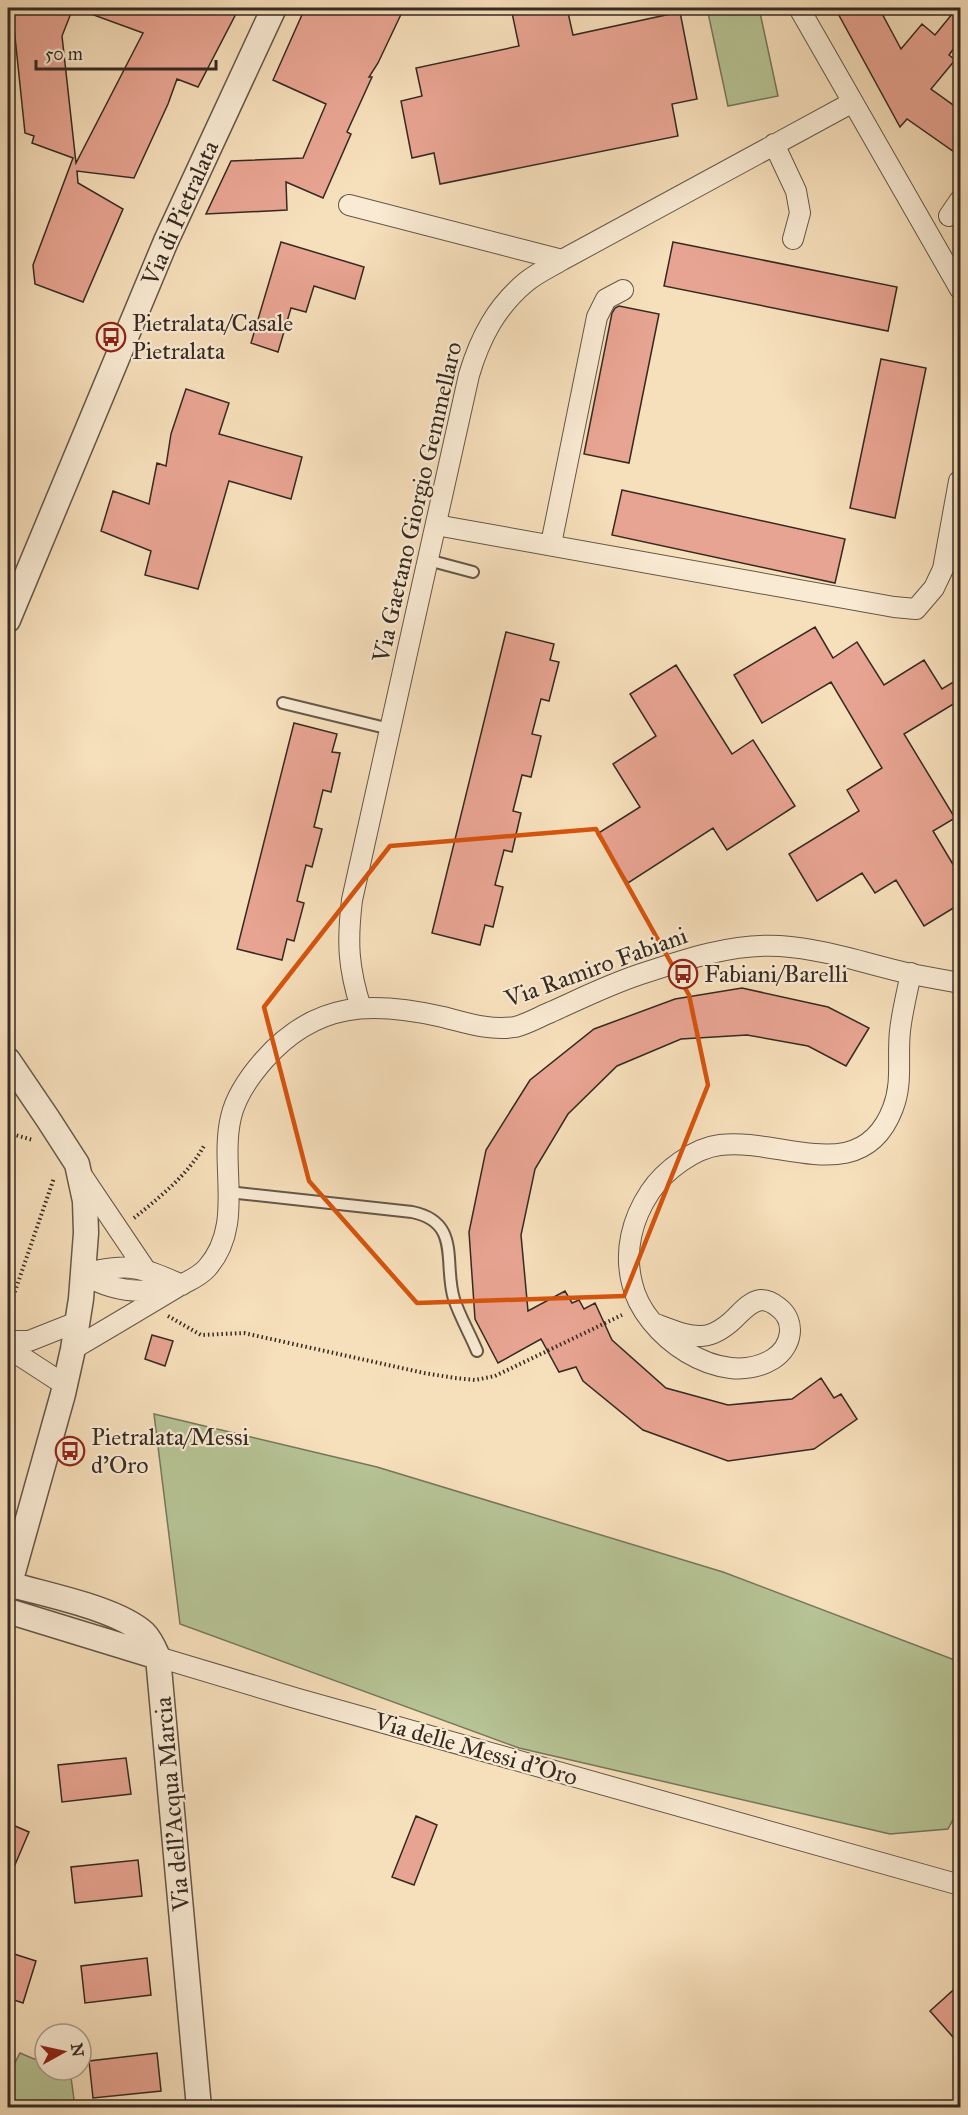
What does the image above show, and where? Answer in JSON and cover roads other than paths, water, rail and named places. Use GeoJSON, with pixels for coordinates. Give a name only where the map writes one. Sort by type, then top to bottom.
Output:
{"type":"FeatureCollection","features":[{"type":"Feature","properties":{"kind":"street","name":"Via di Pietralata"},"geometry":{"type":"LineString","coordinates":[[8,620],[165,241],[274,8]]}},
{"type":"Feature","properties":{"kind":"street"},"geometry":{"type":"LineString","coordinates":[[799,8],[960,289]]}},
{"type":"Feature","properties":{"kind":"street","name":"Via Gaetano Giorgio Gemmellaro"},"geometry":{"type":"LineString","coordinates":[[360,1008],[349,957],[348,929],[352,900],[469,375],[476,351],[488,326],[503,305],[527,281],[853,102]]}},
{"type":"Feature","properties":{"kind":"street"},"geometry":{"type":"LineString","coordinates":[[774,144],[796,191],[800,213],[793,239]]}},
{"type":"Feature","properties":{"kind":"street"},"geometry":{"type":"LineString","coordinates":[[349,205],[562,260]]}},
{"type":"Feature","properties":{"kind":"street"},"geometry":{"type":"LineString","coordinates":[[551,544],[597,317],[606,299],[623,290]]}},
{"type":"Feature","properties":{"kind":"street"},"geometry":{"type":"LineString","coordinates":[[436,525],[894,607],[916,609],[934,588],[943,569],[959,481]]}},
{"type":"Feature","properties":{"kind":"street","name":"Via Ramiro Fabiani"},"geometry":{"type":"LineString","coordinates":[[73,1349],[200,1275],[217,1256],[228,1226],[227,1142],[231,1117],[239,1095],[265,1059],[290,1035],[307,1023],[325,1015],[360,1008],[402,1009],[490,1028],[516,1027],[630,977],[685,959],[742,948],[777,946],[817,950],[911,974],[960,983]]}},
{"type":"Feature","properties":{"kind":"street"},"geometry":{"type":"LineString","coordinates":[[653,1323],[684,1334],[709,1336],[724,1329],[747,1306],[762,1300],[775,1304],[784,1312],[789,1321],[790,1334],[785,1347],[765,1364],[737,1370],[695,1358],[675,1345],[653,1323],[632,1285],[629,1268],[632,1229],[640,1208],[651,1190],[681,1162],[698,1152],[719,1145],[747,1144],[818,1155],[835,1155],[852,1151],[877,1135],[893,1109],[898,1095],[901,1079],[900,1034],[911,974]]}},
{"type":"Feature","properties":{"kind":"street"},"geometry":{"type":"LineString","coordinates":[[8,1060],[60,1137],[68,1172],[86,1202],[83,1274],[73,1349],[8,1587],[87,1606],[135,1626],[149,1638],[158,1657]]}},
{"type":"Feature","properties":{"kind":"street"},"geometry":{"type":"LineString","coordinates":[[68,1172],[145,1269]]}},
{"type":"Feature","properties":{"kind":"street"},"geometry":{"type":"LineString","coordinates":[[83,1274],[116,1266],[145,1269],[182,1284]]}},
{"type":"Feature","properties":{"kind":"street","name":"Via Ramiro Fabiani"},"geometry":{"type":"LineString","coordinates":[[83,1274],[102,1284],[140,1292],[152,1292],[182,1284]]}},
{"type":"Feature","properties":{"kind":"street"},"geometry":{"type":"LineString","coordinates":[[8,1341],[30,1341],[77,1322]]}},
{"type":"Feature","properties":{"kind":"street"},"geometry":{"type":"LineString","coordinates":[[8,1348],[65,1385]]}},
{"type":"Feature","properties":{"kind":"street"},"geometry":{"type":"LineString","coordinates":[[8,1611],[158,1657]]}},
{"type":"Feature","properties":{"kind":"street","name":"Via delle Messi d'Oro"},"geometry":{"type":"LineString","coordinates":[[158,1657],[295,1698],[960,1885]]}},
{"type":"Feature","properties":{"kind":"street","name":"Via dell'Acqua Marcia"},"geometry":{"type":"LineString","coordinates":[[158,1657],[199,2108]]}},
{"type":"Feature","properties":{"kind":"lane"},"geometry":{"type":"LineString","coordinates":[[428,560],[473,572]]}},
{"type":"Feature","properties":{"kind":"lane"},"geometry":{"type":"LineString","coordinates":[[283,703],[390,729]]}},
{"type":"Feature","properties":{"kind":"lane"},"geometry":{"type":"LineString","coordinates":[[228,1192],[412,1212],[427,1216],[440,1226],[444,1234],[449,1252],[455,1300],[477,1351]]}},
{"type":"Feature","properties":{"kind":"place","name":"Pietralata/Casale Pietralata"},"geometry":{"type":"Point","coordinates":[111,337]}},
{"type":"Feature","properties":{"kind":"place","name":"Fabiani/Barelli"},"geometry":{"type":"Point","coordinates":[683,974]}},
{"type":"Feature","properties":{"kind":"place","name":"Pietralata/Messi d'Oro"},"geometry":{"type":"Point","coordinates":[70,1451]}}]}
